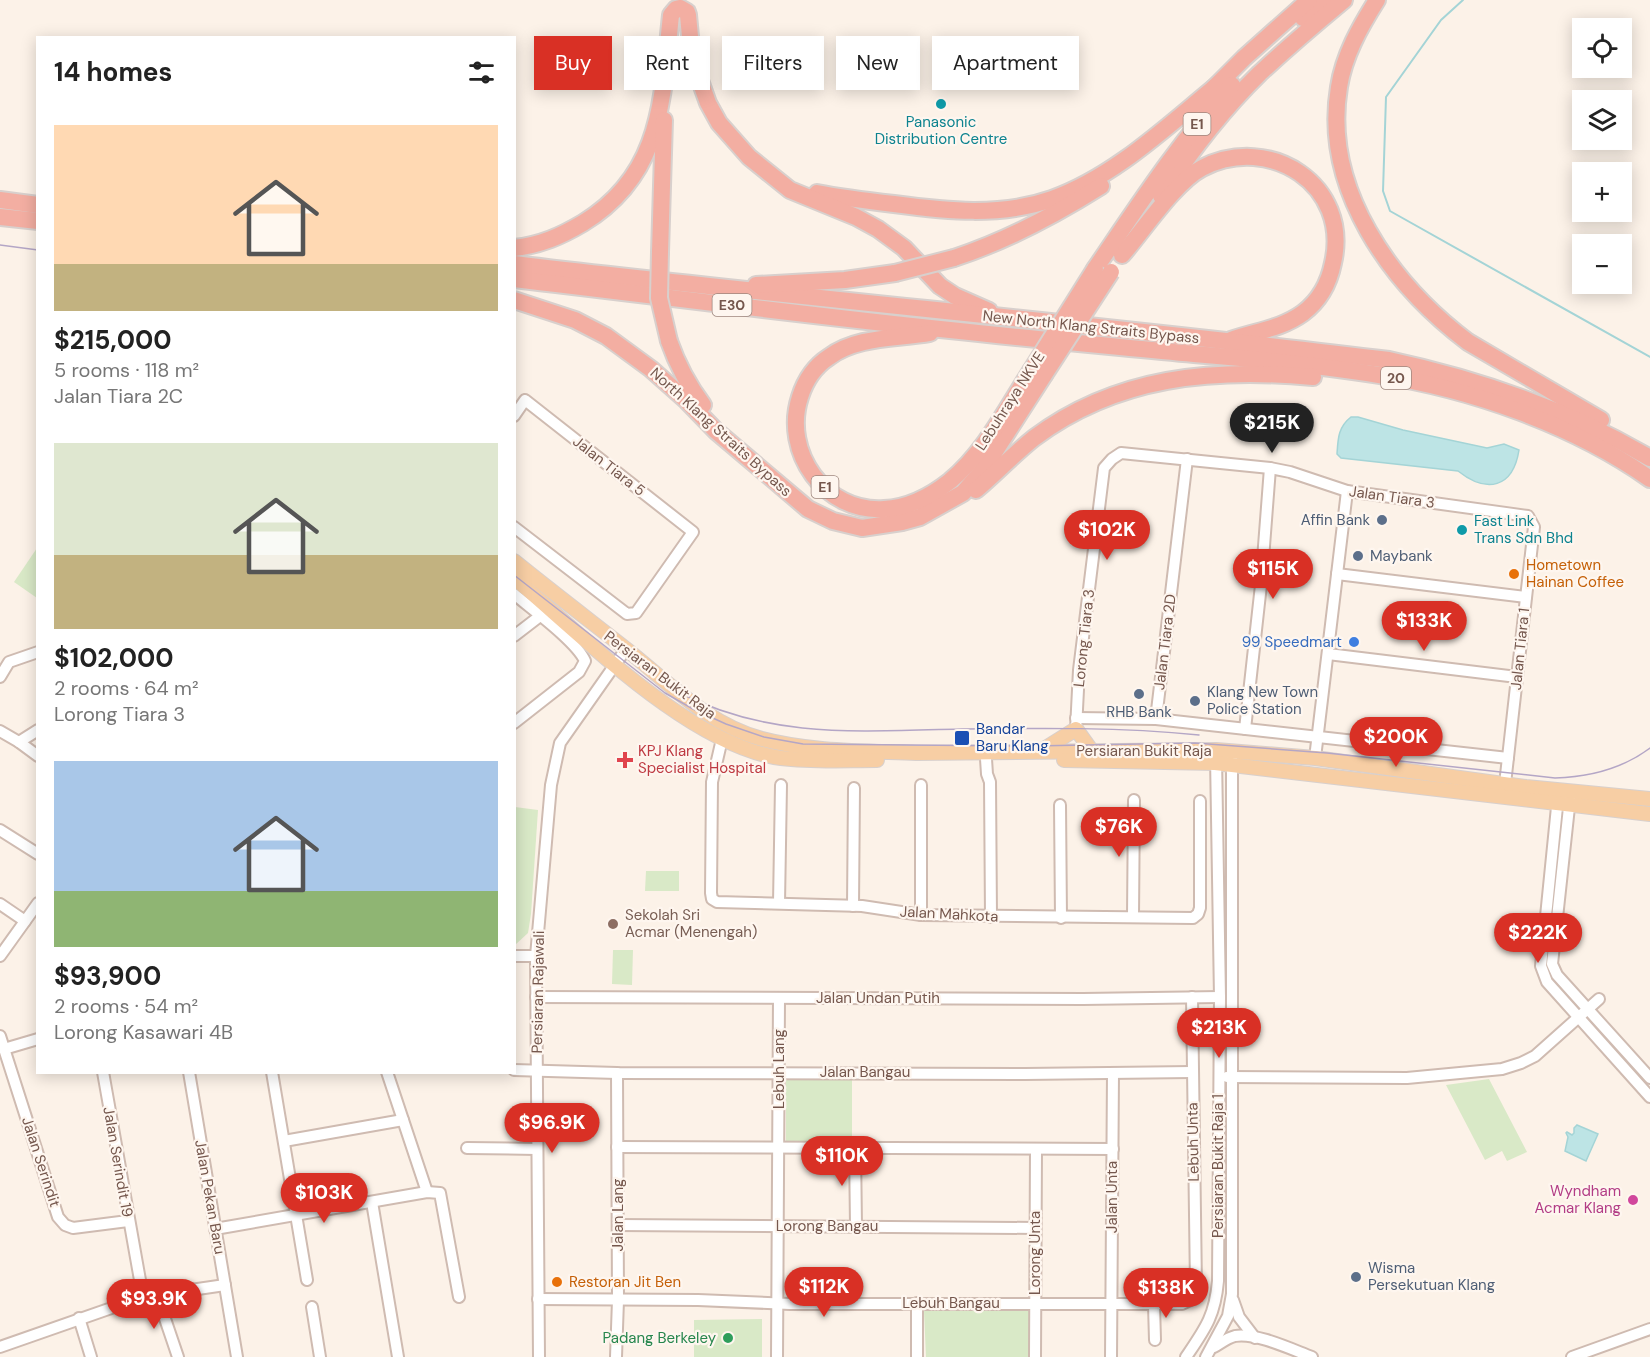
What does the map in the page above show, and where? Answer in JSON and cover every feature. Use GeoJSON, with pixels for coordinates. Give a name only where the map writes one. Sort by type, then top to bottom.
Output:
{"type":"FeatureCollection","features":[{"type":"Feature","properties":{"kind":"highway"},"geometry":{"type":"LineString","coordinates":[[738,290],[762,283],[845,280],[895,273],[954,258],[1000,241],[1038,223],[1108,181],[1157,143],[1309,0]]}},
{"type":"Feature","properties":{"kind":"highway","name":"E1"},"geometry":{"type":"LineString","coordinates":[[1103,271],[1173,154],[1206,112],[1259,57],[1324,0]]}},
{"type":"Feature","properties":{"kind":"highway"},"geometry":{"type":"LineString","coordinates":[[1122,255],[1183,162],[1220,116],[1259,74],[1344,0]]}},
{"type":"Feature","properties":{"kind":"highway"},"geometry":{"type":"LineString","coordinates":[[1377,0],[1352,43],[1339,85],[1335,118],[1340,161],[1357,206],[1382,252],[1401,281],[1425,306],[1468,342],[1650,447]]}},
{"type":"Feature","properties":{"kind":"highway"},"geometry":{"type":"LineString","coordinates":[[668,36],[671,8],[689,8],[692,58],[708,103],[732,140],[776,181],[790,190],[878,229],[903,248],[940,286],[955,296],[1010,317]]}},
{"type":"Feature","properties":{"kind":"highway"},"geometry":{"type":"LineString","coordinates":[[776,181],[810,192],[840,198],[923,208],[986,211],[1019,208],[1053,199],[1088,183],[1125,159],[1220,83]]}},
{"type":"Feature","properties":{"kind":"highway"},"geometry":{"type":"LineString","coordinates":[[516,248],[533,246],[558,238],[603,210],[618,195],[642,164],[651,142],[662,90]]}},
{"type":"Feature","properties":{"kind":"highway"},"geometry":{"type":"LineString","coordinates":[[663,90],[659,298],[676,361],[689,386],[736,448]]}},
{"type":"Feature","properties":{"kind":"highway"},"geometry":{"type":"LineString","coordinates":[[1103,271],[1122,255],[1176,191],[1200,169],[1228,158],[1243,156],[1266,158],[1285,164],[1305,177],[1322,195],[1335,224],[1334,258],[1327,283],[1312,304],[1296,318],[1275,328],[1251,332],[1227,341]]}},
{"type":"Feature","properties":{"kind":"highway"},"geometry":{"type":"LineString","coordinates":[[0,200],[36,205]]}},
{"type":"Feature","properties":{"kind":"highway"},"geometry":{"type":"LineString","coordinates":[[0,217],[36,221]]}},
{"type":"Feature","properties":{"kind":"highway","name":"New North Klang Straits Bypass"},"geometry":{"type":"LineString","coordinates":[[516,264],[1389,360],[1447,373],[1508,392],[1577,419],[1650,458]]}},
{"type":"Feature","properties":{"kind":"highway","name":"North Klang Straits Bypass"},"geometry":{"type":"LineString","coordinates":[[516,301],[575,320],[606,336],[651,369],[736,448],[808,509],[833,521],[862,528],[920,517],[963,493],[983,470],[1037,373],[1103,271]]}},
{"type":"Feature","properties":{"kind":"highway","name":"E30"},"geometry":{"type":"LineString","coordinates":[[516,279],[949,330],[1123,347]]}},
{"type":"Feature","properties":{"kind":"highway","name":"Lebuhraya NKVE"},"geometry":{"type":"LineString","coordinates":[[949,330],[866,341],[828,357],[813,372],[797,404],[795,433],[798,449],[804,462],[823,486],[842,500],[862,507],[882,509],[900,507],[929,495],[965,467],[1037,373]]}},
{"type":"Feature","properties":{"kind":"highway","name":"20"},"geometry":{"type":"LineString","coordinates":[[1123,347],[1236,357],[1381,375],[1442,388],[1522,414],[1584,440],[1632,466],[1650,479]]}},
{"type":"Feature","properties":{"kind":"highway"},"geometry":{"type":"LineString","coordinates":[[862,528],[884,530],[904,528],[945,513],[957,506],[1034,438],[1075,412],[1131,389],[1165,380],[1237,373],[1442,388]]}},
{"type":"Feature","properties":{"kind":"main road","name":"Persiaran Bukit Raja"},"geometry":{"type":"LineString","coordinates":[[516,563],[696,706],[734,729],[760,739],[807,747],[871,752],[1091,750],[1216,756],[1564,798],[1650,798]]}},
{"type":"Feature","properties":{"kind":"main road","name":"Persiaran Bukit Raja"},"geometry":{"type":"LineString","coordinates":[[516,580],[615,664],[662,700],[722,739],[750,750],[790,758],[819,760],[1216,756]]}},
{"type":"Feature","properties":{"kind":"main road"},"geometry":{"type":"LineString","coordinates":[[1039,752],[1076,724],[1091,750]]}},
{"type":"Feature","properties":{"kind":"main road","name":"Persiaran Bukit Raja"},"geometry":{"type":"LineString","coordinates":[[1232,758],[1315,758],[1505,784],[1650,814]]}},
{"type":"Feature","properties":{"kind":"street","name":"Jalan Tiara 5"},"geometry":{"type":"LineString","coordinates":[[516,413],[525,400],[693,532],[636,613],[627,614],[516,529]]}},
{"type":"Feature","properties":{"kind":"street","name":"Lorong Tiara 3"},"geometry":{"type":"LineString","coordinates":[[1076,724],[1079,670],[1104,468],[1121,453],[1187,459]]}},
{"type":"Feature","properties":{"kind":"street","name":"Jalan Tiara 3"},"geometry":{"type":"LineString","coordinates":[[1187,459],[1270,468],[1290,472],[1347,491],[1528,516]]}},
{"type":"Feature","properties":{"kind":"street","name":"Jalan Tiara 2D"},"geometry":{"type":"LineString","coordinates":[[1156,719],[1187,459]]}},
{"type":"Feature","properties":{"kind":"street"},"geometry":{"type":"LineString","coordinates":[[1245,729],[1261,585],[1270,468]]}},
{"type":"Feature","properties":{"kind":"street"},"geometry":{"type":"LineString","coordinates":[[1315,758],[1347,491]]}},
{"type":"Feature","properties":{"kind":"street","name":"Jalan Tiara 1"},"geometry":{"type":"LineString","coordinates":[[1505,784],[1534,527],[1528,516]]}},
{"type":"Feature","properties":{"kind":"street"},"geometry":{"type":"LineString","coordinates":[[1337,574],[1526,597]]}},
{"type":"Feature","properties":{"kind":"street"},"geometry":{"type":"LineString","coordinates":[[516,596],[568,640],[585,661],[579,672],[516,721]]}},
{"type":"Feature","properties":{"kind":"street"},"geometry":{"type":"LineString","coordinates":[[516,634],[540,616]]}},
{"type":"Feature","properties":{"kind":"street","name":"Persiaran Rajawali"},"geometry":{"type":"LineString","coordinates":[[538,1356],[536,956],[551,785],[560,743],[626,649]]}},
{"type":"Feature","properties":{"kind":"street"},"geometry":{"type":"LineString","coordinates":[[0,677],[9,662],[36,653]]}},
{"type":"Feature","properties":{"kind":"street"},"geometry":{"type":"LineString","coordinates":[[1328,654],[1517,677]]}},
{"type":"Feature","properties":{"kind":"street"},"geometry":{"type":"LineString","coordinates":[[1076,724],[1156,719],[1508,758]]}},
{"type":"Feature","properties":{"kind":"street"},"geometry":{"type":"LineString","coordinates":[[0,731],[36,755]]}},
{"type":"Feature","properties":{"kind":"street"},"geometry":{"type":"LineString","coordinates":[[19,742],[36,731]]}},
{"type":"Feature","properties":{"kind":"street","name":"Jalan Mahkota"},"geometry":{"type":"LineString","coordinates":[[722,739],[712,782],[711,893],[712,899],[717,902],[853,906],[921,915],[1193,918],[1198,914],[1200,908],[1200,801]]}},
{"type":"Feature","properties":{"kind":"street","name":"Persiaran Bukit Raja 1"},"geometry":{"type":"LineString","coordinates":[[1186,1357],[1209,1324],[1216,1303],[1218,1281],[1220,997],[1216,756]]}},
{"type":"Feature","properties":{"kind":"street","name":"Persiaran Bukit Raja 1"},"geometry":{"type":"LineString","coordinates":[[1209,1353],[1228,1316],[1232,1294],[1232,758]]}},
{"type":"Feature","properties":{"kind":"street"},"geometry":{"type":"LineString","coordinates":[[990,759],[994,774],[990,782],[991,917]]}},
{"type":"Feature","properties":{"kind":"street"},"geometry":{"type":"LineString","coordinates":[[779,903],[781,785]]}},
{"type":"Feature","properties":{"kind":"street"},"geometry":{"type":"LineString","coordinates":[[921,785],[921,915]]}},
{"type":"Feature","properties":{"kind":"street"},"geometry":{"type":"LineString","coordinates":[[853,906],[854,788]]}},
{"type":"Feature","properties":{"kind":"street"},"geometry":{"type":"LineString","coordinates":[[1564,798],[1552,964],[1557,975],[1650,1078]]}},
{"type":"Feature","properties":{"kind":"street"},"geometry":{"type":"LineString","coordinates":[[1564,798],[1541,966],[1548,982],[1650,1097]]}},
{"type":"Feature","properties":{"kind":"street"},"geometry":{"type":"LineString","coordinates":[[1133,916],[1134,800]]}},
{"type":"Feature","properties":{"kind":"street"},"geometry":{"type":"LineString","coordinates":[[1060,805],[1061,918]]}},
{"type":"Feature","properties":{"kind":"street"},"geometry":{"type":"LineString","coordinates":[[0,830],[36,853]]}},
{"type":"Feature","properties":{"kind":"street"},"geometry":{"type":"LineString","coordinates":[[0,904],[25,921]]}},
{"type":"Feature","properties":{"kind":"street"},"geometry":{"type":"LineString","coordinates":[[0,956],[36,906]]}},
{"type":"Feature","properties":{"kind":"street"},"geometry":{"type":"LineString","coordinates":[[516,956],[536,956]]}},
{"type":"Feature","properties":{"kind":"street","name":"Lebuh Unta"},"geometry":{"type":"LineString","coordinates":[[1192,997],[1196,1287]]}},
{"type":"Feature","properties":{"kind":"street","name":"Jalan Undan Putih"},"geometry":{"type":"LineString","coordinates":[[536,998],[1220,997]]}},
{"type":"Feature","properties":{"kind":"street","name":"Lebuh Lang"},"geometry":{"type":"LineString","coordinates":[[777,1357],[779,998]]}},
{"type":"Feature","properties":{"kind":"street"},"geometry":{"type":"LineString","coordinates":[[1218,1077],[1407,1078],[1502,1069],[1535,1056],[1599,999]]}},
{"type":"Feature","properties":{"kind":"street","name":"Jalan Serindit"},"geometry":{"type":"LineString","coordinates":[[0,1036],[58,1217],[65,1225],[73,1228],[128,1221]]}},
{"type":"Feature","properties":{"kind":"street"},"geometry":{"type":"LineString","coordinates":[[4,1048],[36,1040]]}},
{"type":"Feature","properties":{"kind":"street","name":"Jalan Bangau"},"geometry":{"type":"LineString","coordinates":[[516,1070],[1192,1072]]}},
{"type":"Feature","properties":{"kind":"street","name":"Jalan Lang"},"geometry":{"type":"LineString","coordinates":[[616,1357],[617,1072]]}},
{"type":"Feature","properties":{"kind":"street","name":"Jalan Unta"},"geometry":{"type":"LineString","coordinates":[[1111,1357],[1113,1073]]}},
{"type":"Feature","properties":{"kind":"street","name":"Jalan Serindit 19"},"geometry":{"type":"LineString","coordinates":[[103,1074],[143,1297]]}},
{"type":"Feature","properties":{"kind":"street","name":"Jalan Pekan Baru"},"geometry":{"type":"LineString","coordinates":[[189,1074],[237,1357]]}},
{"type":"Feature","properties":{"kind":"street"},"geometry":{"type":"LineString","coordinates":[[272,1074],[307,1281]]}},
{"type":"Feature","properties":{"kind":"street"},"geometry":{"type":"LineString","coordinates":[[388,1074],[427,1192]]}},
{"type":"Feature","properties":{"kind":"street"},"geometry":{"type":"LineString","coordinates":[[284,1141],[403,1120]]}},
{"type":"Feature","properties":{"kind":"street"},"geometry":{"type":"LineString","coordinates":[[467,1148],[537,1149]]}},
{"type":"Feature","properties":{"kind":"street"},"geometry":{"type":"LineString","coordinates":[[617,1148],[1113,1149]]}},
{"type":"Feature","properties":{"kind":"street"},"geometry":{"type":"LineString","coordinates":[[855,1148],[856,1227]]}},
{"type":"Feature","properties":{"kind":"street","name":"Lorong Unta"},"geometry":{"type":"LineString","coordinates":[[1035,1357],[1036,1149]]}},
{"type":"Feature","properties":{"kind":"street"},"geometry":{"type":"LineString","coordinates":[[215,1229],[427,1192],[440,1193],[459,1297]]}},
{"type":"Feature","properties":{"kind":"street"},"geometry":{"type":"LineString","coordinates":[[372,1202],[398,1357]]}},
{"type":"Feature","properties":{"kind":"street","name":"Lorong Bangau"},"geometry":{"type":"LineString","coordinates":[[618,1225],[1035,1228]]}},
{"type":"Feature","properties":{"kind":"street"},"geometry":{"type":"LineString","coordinates":[[6,1357],[1,1344],[79,1318],[143,1297],[225,1285]]}},
{"type":"Feature","properties":{"kind":"street","name":"Lebuh Bangau"},"geometry":{"type":"LineString","coordinates":[[538,1299],[1154,1305],[1182,1304],[1190,1300],[1196,1287]]}},
{"type":"Feature","properties":{"kind":"street"},"geometry":{"type":"LineString","coordinates":[[1232,1294],[1239,1317],[1255,1338]]}},
{"type":"Feature","properties":{"kind":"street"},"geometry":{"type":"LineString","coordinates":[[157,1295],[178,1357]]}},
{"type":"Feature","properties":{"kind":"street"},"geometry":{"type":"LineString","coordinates":[[917,1303],[917,1357]]}},
{"type":"Feature","properties":{"kind":"street"},"geometry":{"type":"LineString","coordinates":[[1154,1305],[1155,1340]]}},
{"type":"Feature","properties":{"kind":"street"},"geometry":{"type":"LineString","coordinates":[[312,1307],[320,1357]]}},
{"type":"Feature","properties":{"kind":"street"},"geometry":{"type":"LineString","coordinates":[[79,1318],[91,1357]]}},
{"type":"Feature","properties":{"kind":"street"},"geometry":{"type":"LineString","coordinates":[[1572,1357],[1650,1330]]}},
{"type":"Feature","properties":{"kind":"street"},"geometry":{"type":"LineString","coordinates":[[1209,1353],[1224,1340],[1236,1336],[1255,1338],[1312,1357]]}},
{"type":"Feature","properties":{"kind":"green space"},"geometry":{"type":"Polygon","coordinates":[[[36,549],[36,597],[14,582],[36,549]]]}},
{"type":"Feature","properties":{"kind":"green space"},"geometry":{"type":"Polygon","coordinates":[[[516,807],[538,810],[528,933],[516,944],[516,807]]]}},
{"type":"Feature","properties":{"kind":"green space"},"geometry":{"type":"Polygon","coordinates":[[[646,871],[679,871],[679,891],[645,891],[646,871]]]}},
{"type":"Feature","properties":{"kind":"green space"},"geometry":{"type":"Polygon","coordinates":[[[613,950],[633,950],[632,985],[612,984],[613,950]]]}},
{"type":"Feature","properties":{"kind":"green space"},"geometry":{"type":"Polygon","coordinates":[[[786,1078],[852,1078],[852,1141],[786,1141],[786,1078]]]}},
{"type":"Feature","properties":{"kind":"green space"},"geometry":{"type":"Polygon","coordinates":[[[1489,1079],[1527,1152],[1507,1161],[1502,1151],[1485,1160],[1446,1085],[1489,1079]]]}},
{"type":"Feature","properties":{"kind":"green space"},"geometry":{"type":"Polygon","coordinates":[[[1031,1304],[1034,1357],[926,1357],[924,1311],[927,1307],[1031,1304]]]}},
{"type":"Feature","properties":{"kind":"green space","name":"Padang Berkeley"},"geometry":{"type":"Polygon","coordinates":[[[762,1319],[762,1357],[694,1357],[694,1320],[762,1319]]]}},
{"type":"Feature","properties":{"kind":"water"},"geometry":{"type":"Polygon","coordinates":[[[1351,417],[1487,448],[1504,444],[1519,450],[1516,463],[1505,479],[1488,484],[1479,483],[1458,471],[1341,458],[1337,454],[1340,434],[1343,425],[1351,417]]]}},
{"type":"Feature","properties":{"kind":"water"},"geometry":{"type":"Polygon","coordinates":[[[1577,1125],[1598,1134],[1586,1161],[1565,1151],[1568,1137],[1566,1133],[1572,1135],[1577,1125]]]}},
{"type":"Feature","properties":{"kind":"waterway"},"geometry":{"type":"LineString","coordinates":[[1463,0],[1441,20],[1386,97],[1383,191],[1390,211],[1650,357]]}},
{"type":"Feature","properties":{"kind":"tram line"},"geometry":{"type":"LineString","coordinates":[[0,245],[36,250]]}},
{"type":"Feature","properties":{"kind":"tram line"},"geometry":{"type":"LineString","coordinates":[[516,577],[665,693],[726,724],[764,737],[803,744],[1032,746],[1195,743],[1327,753],[1555,778],[1580,776],[1605,770],[1628,761],[1650,748]]}},
{"type":"Feature","properties":{"kind":"tram line"},"geometry":{"type":"LineString","coordinates":[[680,693],[714,708],[749,719],[784,726],[818,729],[854,731],[1080,729],[1199,735]]}},
{"type":"Feature","properties":{"kind":"place","name":"Panasonic Distribution Centre"},"geometry":{"type":"Point","coordinates":[941,104]}},
{"type":"Feature","properties":{"kind":"place","name":"Affin Bank"},"geometry":{"type":"Point","coordinates":[1382,520]}},
{"type":"Feature","properties":{"kind":"place","name":"Fast Link Trans Sdn Bhd"},"geometry":{"type":"Point","coordinates":[1462,530]}},
{"type":"Feature","properties":{"kind":"place","name":"Maybank"},"geometry":{"type":"Point","coordinates":[1358,556]}},
{"type":"Feature","properties":{"kind":"place","name":"Hometown Hainan Coffee"},"geometry":{"type":"Point","coordinates":[1514,574]}},
{"type":"Feature","properties":{"kind":"place","name":"99 Speedmart"},"geometry":{"type":"Point","coordinates":[1354,642]}},
{"type":"Feature","properties":{"kind":"place","name":"RHB Bank"},"geometry":{"type":"Point","coordinates":[1139,694]}},
{"type":"Feature","properties":{"kind":"place","name":"Klang New Town Police Station"},"geometry":{"type":"Point","coordinates":[1195,701]}},
{"type":"Feature","properties":{"kind":"place","name":"Bandar Baru Klang"},"geometry":{"type":"Point","coordinates":[962,738]}},
{"type":"Feature","properties":{"kind":"place","name":"KPJ Klang Specialist Hospital"},"geometry":{"type":"Point","coordinates":[625,760]}},
{"type":"Feature","properties":{"kind":"place","name":"Sekolah Sri Acmar (Menengah)"},"geometry":{"type":"Point","coordinates":[613,924]}},
{"type":"Feature","properties":{"kind":"place","name":"Wyndham Acmar Klang"},"geometry":{"type":"Point","coordinates":[1633,1200]}},
{"type":"Feature","properties":{"kind":"place","name":"Wisma Persekutuan Klang"},"geometry":{"type":"Point","coordinates":[1356,1277]}},
{"type":"Feature","properties":{"kind":"place","name":"Restoran Jit Ben"},"geometry":{"type":"Point","coordinates":[557,1282]}},
{"type":"Feature","properties":{"kind":"place","name":"Padang Berkeley"},"geometry":{"type":"Point","coordinates":[728,1338]}}]}
